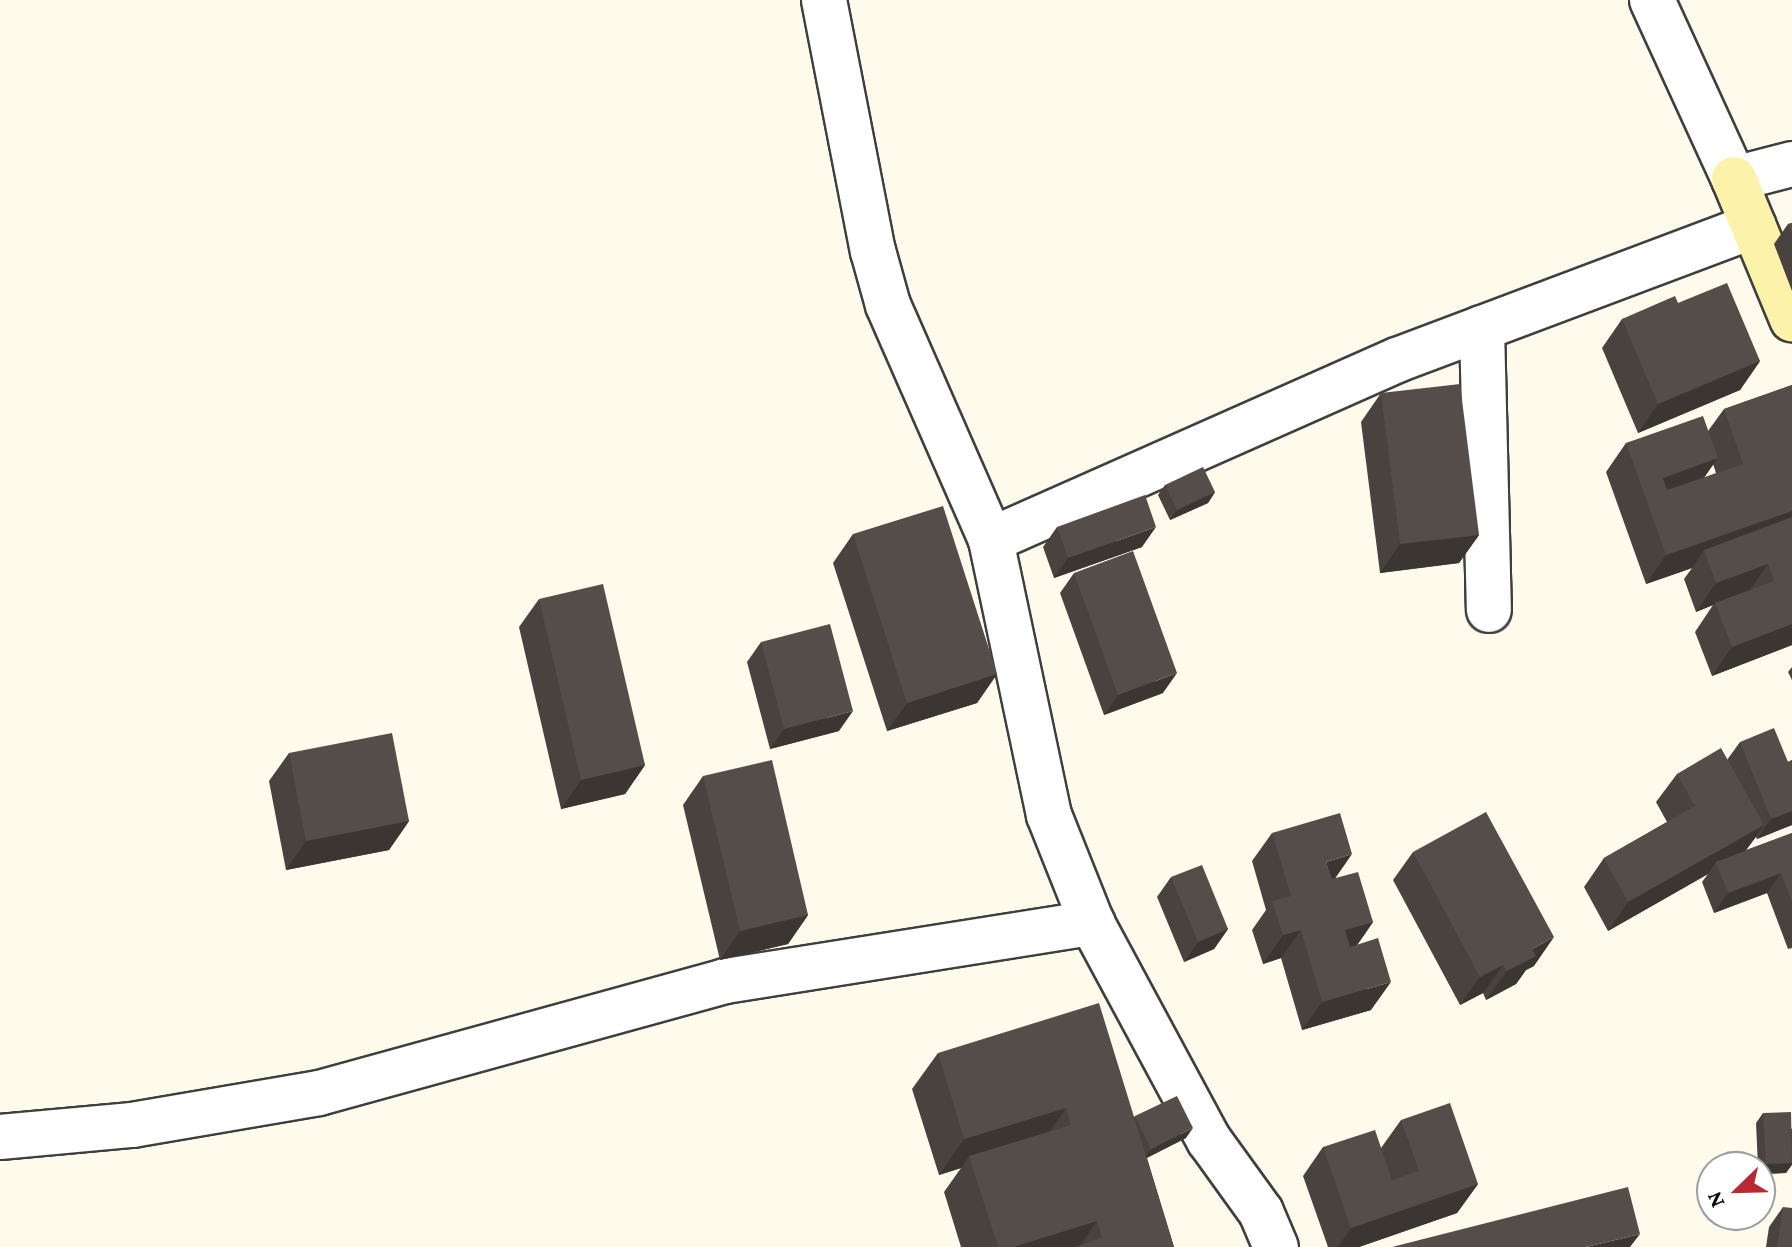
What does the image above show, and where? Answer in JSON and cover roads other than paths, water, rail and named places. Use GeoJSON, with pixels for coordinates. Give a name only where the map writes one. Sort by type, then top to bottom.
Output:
{"type":"FeatureCollection","features":[{"type":"Feature","properties":{"kind":"street"},"geometry":{"type":"LineString","coordinates":[[824,0],[873,251],[888,305],[991,540],[1049,815],[1092,923],[1209,1140],[1261,1212],[1276,1247]]}},
{"type":"Feature","properties":{"kind":"street"},"geometry":{"type":"LineString","coordinates":[[1652,0],[1734,179],[1792,319]]}},
{"type":"Feature","properties":{"kind":"street"},"geometry":{"type":"LineString","coordinates":[[1734,179],[1792,164]]}},
{"type":"Feature","properties":{"kind":"street"},"geometry":{"type":"LineString","coordinates":[[991,540],[1397,360],[1754,226]]}},
{"type":"Feature","properties":{"kind":"street"},"geometry":{"type":"LineString","coordinates":[[1482,328],[1489,610]]}},
{"type":"Feature","properties":{"kind":"street"},"geometry":{"type":"LineString","coordinates":[[0,1137],[132,1125],[319,1093],[725,981],[1092,923]]}}]}
